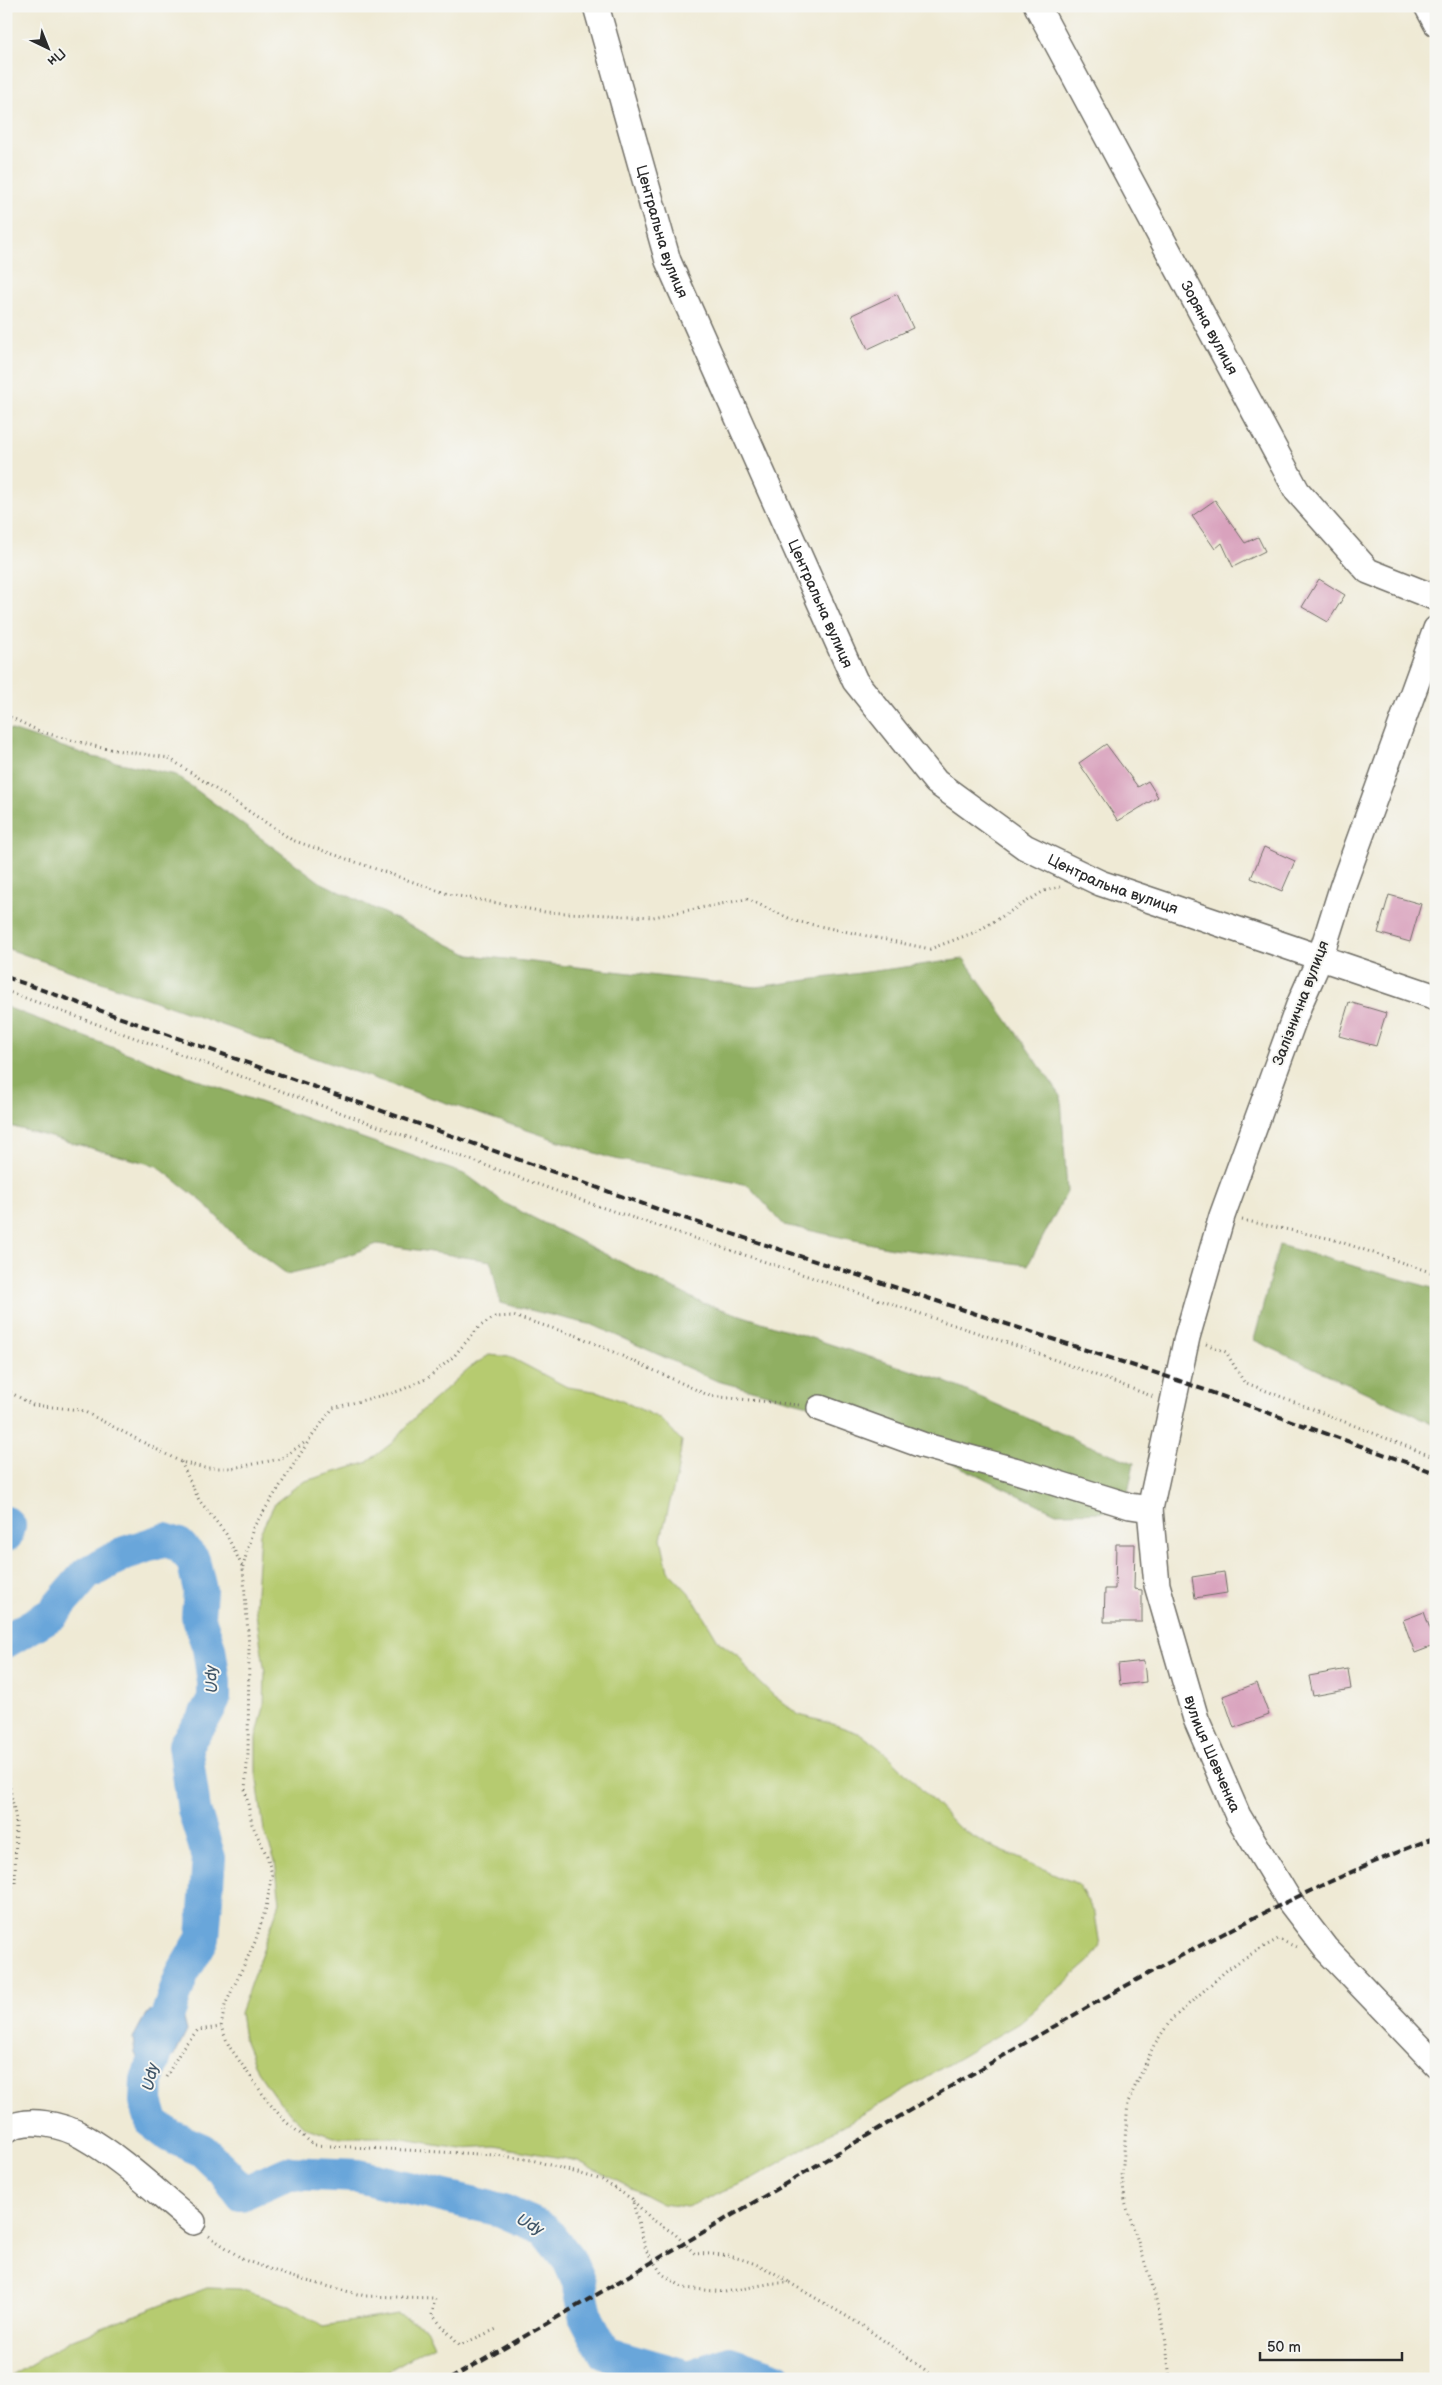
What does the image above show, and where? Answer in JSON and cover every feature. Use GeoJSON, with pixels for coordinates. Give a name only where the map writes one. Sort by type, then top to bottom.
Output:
{"type":"FeatureCollection","features":[{"type":"Feature","properties":{"kind":"street","name":"Центральна вулиця"},"geometry":{"type":"LineString","coordinates":[[596,6],[668,261],[855,681],[936,782],[1025,847],[1100,884],[1436,997]]}},
{"type":"Feature","properties":{"kind":"street","name":"Зоряна вулиця"},"geometry":{"type":"LineString","coordinates":[[1037,6],[1297,491],[1368,571],[1436,598]]}},
{"type":"Feature","properties":{"kind":"street"},"geometry":{"type":"LineString","coordinates":[[1427,6],[1436,23]]}},
{"type":"Feature","properties":{"kind":"street","name":"Залізнична вулиця"},"geometry":{"type":"LineString","coordinates":[[1177,1380],[1187,1337],[1222,1216],[1299,1005],[1320,958],[1343,885],[1436,629]]}},
{"type":"Feature","properties":{"kind":"street","name":"вулиця Шевченка"},"geometry":{"type":"LineString","coordinates":[[1177,1380],[1150,1509],[1157,1585],[1196,1718],[1238,1816],[1290,1902],[1326,1949],[1436,2064]]}},
{"type":"Feature","properties":{"kind":"street"},"geometry":{"type":"LineString","coordinates":[[820,1408],[922,1445],[1014,1470],[1130,1506],[1150,1509]]}},
{"type":"Feature","properties":{"kind":"street"},"geometry":{"type":"LineString","coordinates":[[6,2130],[12,2127],[36,2123],[56,2126],[83,2136],[113,2157],[194,2222]]}},
{"type":"Feature","properties":{"kind":"path"},"geometry":{"type":"LineString","coordinates":[[6,715],[50,734],[102,748],[169,758],[292,840],[448,894],[545,912],[653,917],[747,900],[795,921],[930,949],[978,931],[1044,891],[1086,881],[1100,884]]}},
{"type":"Feature","properties":{"kind":"path"},"geometry":{"type":"LineString","coordinates":[[6,991],[592,1204],[1017,1346],[1173,1404]]}},
{"type":"Feature","properties":{"kind":"path"},"geometry":{"type":"LineString","coordinates":[[1222,1216],[1332,1239],[1436,1274]]}},
{"type":"Feature","properties":{"kind":"path"},"geometry":{"type":"LineString","coordinates":[[820,1408],[710,1396],[578,1336],[513,1316],[495,1317],[479,1327],[454,1356],[428,1378],[399,1391],[333,1408],[310,1439],[253,1528],[243,1568],[249,1646],[248,1754],[245,1789],[252,1824],[267,1856],[272,1874],[266,1908],[255,1942],[225,2005],[221,2027],[229,2046],[269,2103],[286,2122],[314,2145],[496,2155],[532,2160],[602,2180],[632,2199],[648,2216],[675,2234],[695,2254],[734,2256],[772,2273],[863,2326],[938,2379]]}},
{"type":"Feature","properties":{"kind":"path"},"geometry":{"type":"LineString","coordinates":[[1187,1337],[1226,1352],[1244,1382],[1436,1458]]}},
{"type":"Feature","properties":{"kind":"path"},"geometry":{"type":"LineString","coordinates":[[6,1390],[33,1405],[81,1410],[181,1462],[206,1468],[233,1468],[280,1459],[310,1439]]}},
{"type":"Feature","properties":{"kind":"path"},"geometry":{"type":"LineString","coordinates":[[181,1462],[199,1500],[226,1534],[243,1568]]}},
{"type":"Feature","properties":{"kind":"path"},"geometry":{"type":"LineString","coordinates":[[6,1768],[16,1820],[15,1885],[6,1896]]}},
{"type":"Feature","properties":{"kind":"path"},"geometry":{"type":"LineString","coordinates":[[1170,2379],[1165,2335],[1152,2284],[1126,2202],[1122,2177],[1128,2102],[1154,2045],[1171,2020],[1228,1969],[1278,1939],[1302,1950],[1326,1949]]}},
{"type":"Feature","properties":{"kind":"path"},"geometry":{"type":"LineString","coordinates":[[166,2077],[183,2047],[198,2030],[221,2027]]}},
{"type":"Feature","properties":{"kind":"path"},"geometry":{"type":"LineString","coordinates":[[632,2199],[646,2250],[662,2274],[684,2288],[725,2292],[773,2283],[790,2283]]}},
{"type":"Feature","properties":{"kind":"path"},"geometry":{"type":"LineString","coordinates":[[194,2222],[244,2260],[292,2277],[365,2296],[435,2298],[432,2315],[460,2345],[499,2328]]}},
{"type":"Feature","properties":{"kind":"green space"},"geometry":{"type":"Polygon","coordinates":[[[6,728],[93,757],[176,775],[320,882],[470,955],[756,987],[964,959],[1061,1096],[1067,1192],[1028,1265],[892,1248],[784,1225],[748,1185],[610,1158],[334,1065],[6,948],[6,728]]]}},
{"type":"Feature","properties":{"kind":"green space"},"geometry":{"type":"Polygon","coordinates":[[[6,1007],[217,1087],[467,1175],[506,1204],[700,1302],[944,1381],[1083,1443],[1134,1463],[1124,1512],[1056,1513],[967,1470],[820,1408],[717,1381],[593,1325],[500,1303],[491,1261],[377,1244],[317,1267],[287,1274],[234,1235],[204,1203],[157,1166],[6,1125],[6,1007]]]}},
{"type":"Feature","properties":{"kind":"green space"},"geometry":{"type":"Polygon","coordinates":[[[1279,1245],[1436,1289],[1436,1425],[1254,1340],[1279,1245]]]}},
{"type":"Feature","properties":{"kind":"green space"},"geometry":{"type":"Polygon","coordinates":[[[489,1355],[510,1357],[567,1387],[600,1392],[659,1418],[682,1441],[677,1474],[661,1538],[668,1571],[691,1595],[719,1642],[740,1657],[750,1673],[774,1696],[799,1715],[861,1734],[888,1755],[958,1827],[986,1844],[1078,1884],[1095,1914],[1100,1946],[1090,1961],[1019,2023],[753,2178],[687,2207],[662,2204],[578,2161],[495,2146],[461,2148],[391,2137],[333,2137],[304,2127],[276,2098],[257,2071],[244,2039],[240,2013],[280,1902],[275,1861],[264,1831],[256,1772],[256,1738],[264,1707],[265,1673],[255,1607],[260,1533],[275,1503],[302,1482],[366,1463],[392,1443],[415,1417],[469,1368],[489,1355]]]}},
{"type":"Feature","properties":{"kind":"green space"},"geometry":{"type":"Polygon","coordinates":[[[207,2288],[240,2289],[288,2305],[323,2326],[398,2314],[426,2328],[434,2345],[373,2379],[6,2379],[73,2339],[207,2288]]]}},
{"type":"Feature","properties":{"kind":"water"},"geometry":{"type":"Polygon","coordinates":[[[173,1999],[183,2015],[187,2031],[176,2053],[165,2064],[146,2101],[141,2067],[135,2053],[133,2038],[146,2014],[173,1999]]]}},
{"type":"Feature","properties":{"kind":"building"},"geometry":{"type":"Polygon","coordinates":[[[897,294],[913,328],[868,349],[852,315],[897,294]]]}},
{"type":"Feature","properties":{"kind":"building"},"geometry":{"type":"Polygon","coordinates":[[[1215,500],[1245,543],[1258,537],[1265,551],[1233,567],[1222,543],[1215,549],[1192,516],[1215,500]]]}},
{"type":"Feature","properties":{"kind":"building"},"geometry":{"type":"Polygon","coordinates":[[[1319,579],[1345,595],[1328,622],[1302,607],[1319,579]]]}},
{"type":"Feature","properties":{"kind":"building"},"geometry":{"type":"Polygon","coordinates":[[[1106,744],[1138,787],[1148,781],[1158,797],[1118,821],[1079,763],[1106,744]]]}},
{"type":"Feature","properties":{"kind":"building"},"geometry":{"type":"Polygon","coordinates":[[[1264,847],[1295,861],[1282,891],[1251,878],[1264,847]]]}},
{"type":"Feature","properties":{"kind":"building"},"geometry":{"type":"Polygon","coordinates":[[[1389,895],[1421,904],[1410,942],[1378,933],[1389,895]]]}},
{"type":"Feature","properties":{"kind":"building"},"geometry":{"type":"Polygon","coordinates":[[[1349,1002],[1386,1013],[1376,1046],[1339,1036],[1349,1002]]]}},
{"type":"Feature","properties":{"kind":"building"},"geometry":{"type":"Polygon","coordinates":[[[1116,1544],[1135,1544],[1134,1589],[1142,1590],[1142,1622],[1104,1622],[1105,1589],[1115,1589],[1116,1544]]]}},
{"type":"Feature","properties":{"kind":"building"},"geometry":{"type":"Polygon","coordinates":[[[1224,1572],[1227,1593],[1195,1598],[1192,1577],[1224,1572]]]}},
{"type":"Feature","properties":{"kind":"building"},"geometry":{"type":"Polygon","coordinates":[[[1424,1612],[1436,1645],[1415,1653],[1403,1620],[1424,1612]]]}},
{"type":"Feature","properties":{"kind":"building"},"geometry":{"type":"Polygon","coordinates":[[[1144,1661],[1146,1682],[1120,1685],[1118,1664],[1144,1661]]]}},
{"type":"Feature","properties":{"kind":"building"},"geometry":{"type":"Polygon","coordinates":[[[1348,1669],[1351,1689],[1313,1696],[1309,1676],[1348,1669]]]}},
{"type":"Feature","properties":{"kind":"building"},"geometry":{"type":"Polygon","coordinates":[[[1257,1683],[1269,1715],[1234,1728],[1223,1696],[1257,1683]]]}},
{"type":"Feature","properties":{"kind":"waterway","name":"Udy"},"geometry":{"type":"LineString","coordinates":[[6,1523],[9,1526],[6,1535]]}},
{"type":"Feature","properties":{"kind":"waterway","name":"Udy"},"geometry":{"type":"LineString","coordinates":[[6,1641],[52,1614],[86,1574],[125,1553],[165,1540],[179,1545],[193,1560],[200,1590],[198,1616],[209,1648],[214,1682],[214,1699],[202,1721],[185,1745],[194,1810],[209,1858],[203,1938],[182,1974],[147,2081],[146,2101],[152,2122],[170,2136],[202,2150],[226,2173],[241,2194],[288,2173],[358,2176],[501,2210],[544,2229],[569,2260],[579,2283],[587,2319],[605,2353],[689,2377],[730,2363],[777,2379]]}},
{"type":"Feature","properties":{"kind":"railway"},"geometry":{"type":"LineString","coordinates":[[6,977],[663,1211],[1177,1380],[1436,1473]]}},
{"type":"Feature","properties":{"kind":"railway"},"geometry":{"type":"LineString","coordinates":[[450,2379],[1012,2051],[1190,1951],[1311,1890],[1436,1837]]}}]}
